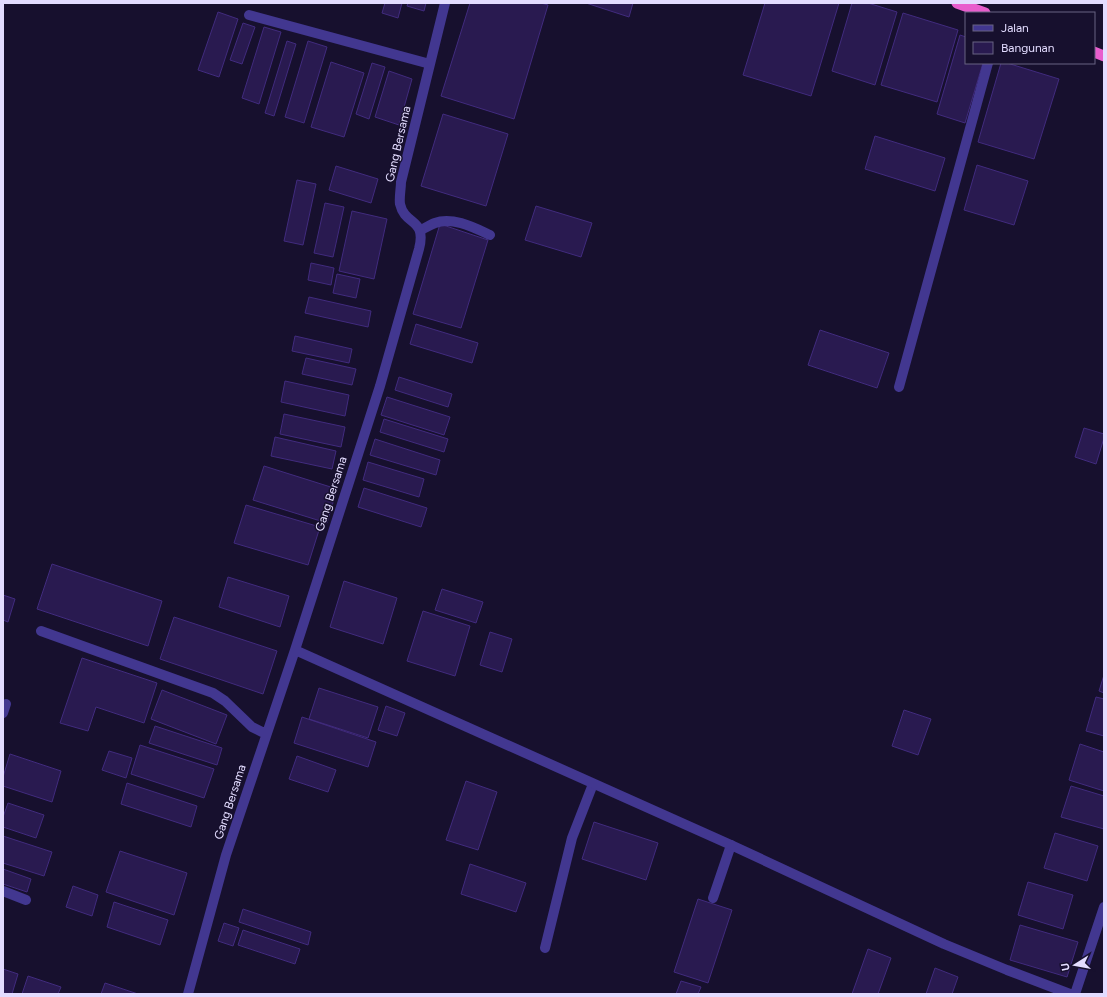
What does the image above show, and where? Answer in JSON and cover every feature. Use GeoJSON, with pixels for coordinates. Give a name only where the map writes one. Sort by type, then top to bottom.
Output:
{"type":"FeatureCollection","features":[{"type":"Feature","properties":{"kind":"highway"},"geometry":{"type":"LineString","coordinates":[[957,3],[982,12]]}},
{"type":"Feature","properties":{"kind":"street","name":"Gang Bersama"},"geometry":{"type":"LineString","coordinates":[[188,994],[226,855],[295,650],[380,386],[422,240],[421,230],[404,213],[400,204],[401,182],[445,3]]}},
{"type":"Feature","properties":{"kind":"street"},"geometry":{"type":"LineString","coordinates":[[249,15],[430,64]]}},
{"type":"Feature","properties":{"kind":"street"},"geometry":{"type":"LineString","coordinates":[[899,387],[988,64]]}},
{"type":"Feature","properties":{"kind":"street"},"geometry":{"type":"LineString","coordinates":[[421,230],[436,222],[447,221],[466,224],[490,235]]}},
{"type":"Feature","properties":{"kind":"street"},"geometry":{"type":"LineString","coordinates":[[41,631],[213,693],[225,701],[252,727],[266,734]]}},
{"type":"Feature","properties":{"kind":"street"},"geometry":{"type":"LineString","coordinates":[[295,650],[731,845],[944,944],[1006,970],[1070,994]]}},
{"type":"Feature","properties":{"kind":"street"},"geometry":{"type":"LineString","coordinates":[[545,948],[572,838],[593,784]]}},
{"type":"Feature","properties":{"kind":"street"},"geometry":{"type":"LineString","coordinates":[[713,898],[731,845]]}},
{"type":"Feature","properties":{"kind":"street"},"geometry":{"type":"LineString","coordinates":[[3,891],[26,900]]}},
{"type":"Feature","properties":{"kind":"street"},"geometry":{"type":"LineString","coordinates":[[1075,994],[1104,908]]}},
{"type":"Feature","properties":{"kind":"building"},"geometry":{"type":"Polygon","coordinates":[[[385,3],[402,3],[398,18],[382,13],[385,3]]]}},
{"type":"Feature","properties":{"kind":"building"},"geometry":{"type":"Polygon","coordinates":[[[408,3],[426,3],[424,11],[407,6],[408,3]]]}},
{"type":"Feature","properties":{"kind":"building"},"geometry":{"type":"Polygon","coordinates":[[[470,3],[541,3],[548,5],[514,119],[441,96],[470,3]]]}},
{"type":"Feature","properties":{"kind":"building"},"geometry":{"type":"Polygon","coordinates":[[[586,3],[633,3],[629,17],[586,3]]]}},
{"type":"Feature","properties":{"kind":"building"},"geometry":{"type":"Polygon","coordinates":[[[765,3],[839,3],[811,96],[743,75],[765,3]]]}},
{"type":"Feature","properties":{"kind":"building"},"geometry":{"type":"Polygon","coordinates":[[[852,3],[868,3],[897,12],[875,85],[832,71],[852,3]]]}},
{"type":"Feature","properties":{"kind":"building"},"geometry":{"type":"Polygon","coordinates":[[[218,12],[238,19],[219,77],[198,70],[218,12]]]}},
{"type":"Feature","properties":{"kind":"building"},"geometry":{"type":"Polygon","coordinates":[[[903,13],[958,30],[937,102],[881,85],[903,13]]]}},
{"type":"Feature","properties":{"kind":"building"},"geometry":{"type":"Polygon","coordinates":[[[243,23],[255,27],[242,64],[230,60],[243,23]]]}},
{"type":"Feature","properties":{"kind":"building"},"geometry":{"type":"Polygon","coordinates":[[[264,27],[281,32],[259,104],[242,98],[264,27]]]}},
{"type":"Feature","properties":{"kind":"building"},"geometry":{"type":"Polygon","coordinates":[[[960,35],[965,37],[965,64],[983,64],[965,123],[937,114],[960,35]]]}},
{"type":"Feature","properties":{"kind":"building"},"geometry":{"type":"Polygon","coordinates":[[[287,41],[296,44],[274,116],[265,113],[287,41]]]}},
{"type":"Feature","properties":{"kind":"building"},"geometry":{"type":"Polygon","coordinates":[[[308,41],[327,47],[304,123],[285,117],[308,41]]]}},
{"type":"Feature","properties":{"kind":"building"},"geometry":{"type":"Polygon","coordinates":[[[331,62],[364,73],[344,137],[311,127],[331,62]]]}},
{"type":"Feature","properties":{"kind":"building"},"geometry":{"type":"Polygon","coordinates":[[[372,63],[385,67],[369,119],[356,114],[372,63]]]}},
{"type":"Feature","properties":{"kind":"building"},"geometry":{"type":"Polygon","coordinates":[[[1001,64],[1010,64],[1059,79],[1034,159],[978,142],[1001,64]]]}},
{"type":"Feature","properties":{"kind":"building"},"geometry":{"type":"Polygon","coordinates":[[[389,71],[412,79],[399,125],[375,117],[389,71]]]}},
{"type":"Feature","properties":{"kind":"building"},"geometry":{"type":"Polygon","coordinates":[[[443,114],[508,134],[486,206],[421,186],[443,114]]]}},
{"type":"Feature","properties":{"kind":"building"},"geometry":{"type":"Polygon","coordinates":[[[875,136],[945,158],[935,191],[865,169],[875,136]]]}},
{"type":"Feature","properties":{"kind":"building"},"geometry":{"type":"Polygon","coordinates":[[[977,165],[1028,181],[1014,225],[964,210],[977,165]]]}},
{"type":"Feature","properties":{"kind":"building"},"geometry":{"type":"Polygon","coordinates":[[[336,166],[378,179],[371,203],[329,190],[336,166]]]}},
{"type":"Feature","properties":{"kind":"building"},"geometry":{"type":"Polygon","coordinates":[[[297,180],[316,184],[303,245],[284,241],[297,180]]]}},
{"type":"Feature","properties":{"kind":"building"},"geometry":{"type":"Polygon","coordinates":[[[325,203],[344,207],[333,257],[314,253],[325,203]]]}},
{"type":"Feature","properties":{"kind":"building"},"geometry":{"type":"Polygon","coordinates":[[[536,206],[592,223],[581,257],[525,240],[536,206]]]}},
{"type":"Feature","properties":{"kind":"building"},"geometry":{"type":"Polygon","coordinates":[[[352,211],[387,219],[374,279],[339,271],[352,211]]]}},
{"type":"Feature","properties":{"kind":"building"},"geometry":{"type":"Polygon","coordinates":[[[440,224],[488,240],[461,328],[413,314],[440,224]]]}},
{"type":"Feature","properties":{"kind":"building"},"geometry":{"type":"Polygon","coordinates":[[[311,263],[334,268],[331,285],[308,280],[311,263]]]}},
{"type":"Feature","properties":{"kind":"building"},"geometry":{"type":"Polygon","coordinates":[[[337,274],[360,279],[356,298],[333,293],[337,274]]]}},
{"type":"Feature","properties":{"kind":"building"},"geometry":{"type":"Polygon","coordinates":[[[309,297],[371,311],[368,327],[305,313],[309,297]]]}},
{"type":"Feature","properties":{"kind":"building"},"geometry":{"type":"Polygon","coordinates":[[[416,324],[478,343],[472,363],[410,344],[416,324]]]}},
{"type":"Feature","properties":{"kind":"building"},"geometry":{"type":"Polygon","coordinates":[[[820,330],[889,353],[877,388],[808,365],[820,330]]]}},
{"type":"Feature","properties":{"kind":"building"},"geometry":{"type":"Polygon","coordinates":[[[295,336],[352,349],[349,363],[292,351],[295,336]]]}},
{"type":"Feature","properties":{"kind":"building"},"geometry":{"type":"Polygon","coordinates":[[[306,358],[356,369],[352,385],[302,374],[306,358]]]}},
{"type":"Feature","properties":{"kind":"building"},"geometry":{"type":"Polygon","coordinates":[[[399,377],[452,394],[448,407],[395,390],[399,377]]]}},
{"type":"Feature","properties":{"kind":"building"},"geometry":{"type":"Polygon","coordinates":[[[285,381],[349,395],[345,416],[281,402],[285,381]]]}},
{"type":"Feature","properties":{"kind":"building"},"geometry":{"type":"Polygon","coordinates":[[[387,397],[450,417],[444,435],[381,415],[387,397]]]}},
{"type":"Feature","properties":{"kind":"building"},"geometry":{"type":"Polygon","coordinates":[[[284,414],[345,427],[341,447],[280,434],[284,414]]]}},
{"type":"Feature","properties":{"kind":"building"},"geometry":{"type":"Polygon","coordinates":[[[384,419],[448,439],[444,452],[380,432],[384,419]]]}},
{"type":"Feature","properties":{"kind":"building"},"geometry":{"type":"Polygon","coordinates":[[[1084,428],[1104,434],[1096,464],[1075,457],[1084,428]]]}},
{"type":"Feature","properties":{"kind":"building"},"geometry":{"type":"Polygon","coordinates":[[[275,437],[336,451],[332,469],[271,456],[275,437]]]}},
{"type":"Feature","properties":{"kind":"building"},"geometry":{"type":"Polygon","coordinates":[[[375,439],[440,460],[436,475],[370,455],[375,439]]]}},
{"type":"Feature","properties":{"kind":"building"},"geometry":{"type":"Polygon","coordinates":[[[368,462],[424,479],[419,497],[363,480],[368,462]]]}},
{"type":"Feature","properties":{"kind":"building"},"geometry":{"type":"Polygon","coordinates":[[[264,466],[337,489],[327,523],[253,500],[264,466]]]}},
{"type":"Feature","properties":{"kind":"building"},"geometry":{"type":"Polygon","coordinates":[[[364,488],[427,508],[421,527],[358,507],[364,488]]]}},
{"type":"Feature","properties":{"kind":"building"},"geometry":{"type":"Polygon","coordinates":[[[246,505],[320,527],[308,565],[234,543],[246,505]]]}},
{"type":"Feature","properties":{"kind":"building"},"geometry":{"type":"Polygon","coordinates":[[[52,564],[162,601],[148,646],[37,609],[52,564]]]}},
{"type":"Feature","properties":{"kind":"building"},"geometry":{"type":"Polygon","coordinates":[[[228,577],[289,596],[280,627],[219,607],[228,577]]]}},
{"type":"Feature","properties":{"kind":"building"},"geometry":{"type":"Polygon","coordinates":[[[344,581],[397,598],[383,644],[330,627],[344,581]]]}},
{"type":"Feature","properties":{"kind":"building"},"geometry":{"type":"Polygon","coordinates":[[[442,589],[483,602],[476,623],[435,610],[442,589]]]}},
{"type":"Feature","properties":{"kind":"building"},"geometry":{"type":"Polygon","coordinates":[[[3,595],[15,599],[8,622],[3,620],[3,595]]]}},
{"type":"Feature","properties":{"kind":"building"},"geometry":{"type":"Polygon","coordinates":[[[423,611],[470,626],[455,676],[407,661],[423,611]]]}},
{"type":"Feature","properties":{"kind":"building"},"geometry":{"type":"Polygon","coordinates":[[[174,617],[277,651],[263,694],[160,659],[174,617]]]}},
{"type":"Feature","properties":{"kind":"building"},"geometry":{"type":"Polygon","coordinates":[[[490,632],[512,639],[502,672],[480,665],[490,632]]]}},
{"type":"Feature","properties":{"kind":"building"},"geometry":{"type":"Polygon","coordinates":[[[82,658],[157,683],[144,723],[96,707],[88,731],[60,723],[82,658]]]}},
{"type":"Feature","properties":{"kind":"building"},"geometry":{"type":"Polygon","coordinates":[[[1104,675],[1104,693],[1099,691],[1104,675]]]}},
{"type":"Feature","properties":{"kind":"building"},"geometry":{"type":"Polygon","coordinates":[[[319,688],[378,707],[368,738],[309,719],[319,688]]]}},
{"type":"Feature","properties":{"kind":"building"},"geometry":{"type":"Polygon","coordinates":[[[162,690],[227,715],[216,744],[151,719],[162,690]]]}},
{"type":"Feature","properties":{"kind":"building"},"geometry":{"type":"Polygon","coordinates":[[[1096,697],[1104,699],[1104,736],[1086,731],[1096,697]]]}},
{"type":"Feature","properties":{"kind":"building"},"geometry":{"type":"Polygon","coordinates":[[[386,706],[405,713],[397,736],[378,730],[386,706]]]}},
{"type":"Feature","properties":{"kind":"building"},"geometry":{"type":"Polygon","coordinates":[[[904,710],[931,719],[918,755],[892,746],[904,710]]]}},
{"type":"Feature","properties":{"kind":"building"},"geometry":{"type":"Polygon","coordinates":[[[302,717],[376,742],[368,767],[294,743],[302,717]]]}},
{"type":"Feature","properties":{"kind":"building"},"geometry":{"type":"Polygon","coordinates":[[[155,726],[222,748],[217,765],[149,743],[155,726]]]}},
{"type":"Feature","properties":{"kind":"building"},"geometry":{"type":"Polygon","coordinates":[[[1080,744],[1104,752],[1104,791],[1069,780],[1080,744]]]}},
{"type":"Feature","properties":{"kind":"building"},"geometry":{"type":"Polygon","coordinates":[[[140,745],[214,769],[204,798],[131,774],[140,745]]]}},
{"type":"Feature","properties":{"kind":"building"},"geometry":{"type":"Polygon","coordinates":[[[109,751],[132,758],[126,778],[102,770],[109,751]]]}},
{"type":"Feature","properties":{"kind":"building"},"geometry":{"type":"Polygon","coordinates":[[[10,754],[61,771],[52,802],[3,786],[3,777],[10,754]]]}},
{"type":"Feature","properties":{"kind":"building"},"geometry":{"type":"Polygon","coordinates":[[[297,756],[336,770],[328,792],[289,779],[297,756]]]}},
{"type":"Feature","properties":{"kind":"building"},"geometry":{"type":"Polygon","coordinates":[[[466,781],[497,792],[478,850],[446,840],[466,781]]]}},
{"type":"Feature","properties":{"kind":"building"},"geometry":{"type":"Polygon","coordinates":[[[127,783],[197,806],[191,827],[121,804],[127,783]]]}},
{"type":"Feature","properties":{"kind":"building"},"geometry":{"type":"Polygon","coordinates":[[[1071,786],[1104,796],[1104,829],[1061,817],[1071,786]]]}},
{"type":"Feature","properties":{"kind":"building"},"geometry":{"type":"Polygon","coordinates":[[[8,803],[44,815],[36,838],[3,827],[3,817],[8,803]]]}},
{"type":"Feature","properties":{"kind":"building"},"geometry":{"type":"Polygon","coordinates":[[[594,822],[658,843],[646,880],[582,859],[594,822]]]}},
{"type":"Feature","properties":{"kind":"building"},"geometry":{"type":"Polygon","coordinates":[[[1055,833],[1098,846],[1087,881],[1044,868],[1055,833]]]}},
{"type":"Feature","properties":{"kind":"building"},"geometry":{"type":"Polygon","coordinates":[[[3,836],[52,852],[44,876],[3,863],[3,836]]]}},
{"type":"Feature","properties":{"kind":"building"},"geometry":{"type":"Polygon","coordinates":[[[120,851],[187,873],[174,915],[106,892],[120,851]]]}},
{"type":"Feature","properties":{"kind":"building"},"geometry":{"type":"Polygon","coordinates":[[[470,864],[526,883],[516,912],[461,894],[470,864]]]}},
{"type":"Feature","properties":{"kind":"building"},"geometry":{"type":"Polygon","coordinates":[[[3,869],[31,879],[27,892],[3,884],[3,869]]]}},
{"type":"Feature","properties":{"kind":"building"},"geometry":{"type":"Polygon","coordinates":[[[1028,882],[1073,895],[1063,929],[1018,915],[1028,882]]]}},
{"type":"Feature","properties":{"kind":"building"},"geometry":{"type":"Polygon","coordinates":[[[73,886],[98,895],[92,916],[66,907],[73,886]]]}},
{"type":"Feature","properties":{"kind":"building"},"geometry":{"type":"Polygon","coordinates":[[[698,899],[732,910],[708,983],[674,972],[698,899]]]}},
{"type":"Feature","properties":{"kind":"building"},"geometry":{"type":"Polygon","coordinates":[[[114,902],[168,920],[160,945],[107,927],[114,902]]]}},
{"type":"Feature","properties":{"kind":"building"},"geometry":{"type":"Polygon","coordinates":[[[243,909],[311,932],[308,945],[239,922],[243,909]]]}},
{"type":"Feature","properties":{"kind":"building"},"geometry":{"type":"Polygon","coordinates":[[[224,923],[239,928],[233,946],[218,941],[224,923]]]}},
{"type":"Feature","properties":{"kind":"building"},"geometry":{"type":"Polygon","coordinates":[[[1020,925],[1078,942],[1067,977],[1010,960],[1020,925]]]}},
{"type":"Feature","properties":{"kind":"building"},"geometry":{"type":"Polygon","coordinates":[[[243,930],[300,949],[295,964],[238,945],[243,930]]]}},
{"type":"Feature","properties":{"kind":"building"},"geometry":{"type":"Polygon","coordinates":[[[868,949],[891,958],[878,994],[852,994],[868,949]]]}},
{"type":"Feature","properties":{"kind":"building"},"geometry":{"type":"Polygon","coordinates":[[[935,968],[958,977],[952,994],[926,994],[935,968]]]}},
{"type":"Feature","properties":{"kind":"building"},"geometry":{"type":"Polygon","coordinates":[[[3,969],[18,974],[12,994],[3,993],[3,969]]]}},
{"type":"Feature","properties":{"kind":"building"},"geometry":{"type":"Polygon","coordinates":[[[28,976],[61,987],[58,994],[22,994],[28,976]]]}},
{"type":"Feature","properties":{"kind":"building"},"geometry":{"type":"Polygon","coordinates":[[[681,981],[701,987],[698,994],[676,994],[681,981]]]}},
{"type":"Feature","properties":{"kind":"building"},"geometry":{"type":"Polygon","coordinates":[[[105,983],[138,994],[101,994],[105,983]]]}}]}
